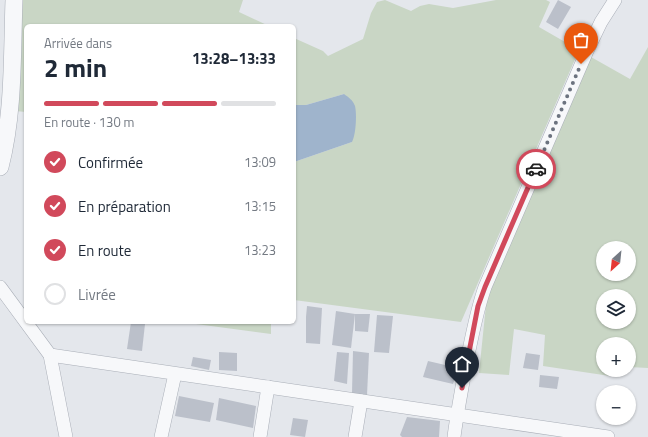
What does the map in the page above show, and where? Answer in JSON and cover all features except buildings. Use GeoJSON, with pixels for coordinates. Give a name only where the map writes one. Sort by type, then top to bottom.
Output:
{"type":"FeatureCollection","features":[{"type":"Feature","properties":{"kind":"street"},"geometry":{"type":"LineString","coordinates":[[0,167],[11,99],[14,0]]}},
{"type":"Feature","properties":{"kind":"street"},"geometry":{"type":"LineString","coordinates":[[454,437],[472,334],[478,306],[485,287],[587,51],[601,22],[615,0]]}},
{"type":"Feature","properties":{"kind":"street"},"geometry":{"type":"LineString","coordinates":[[0,287],[24,320]]}},
{"type":"Feature","properties":{"kind":"street"},"geometry":{"type":"LineString","coordinates":[[27,324],[50,355],[66,437]]}},
{"type":"Feature","properties":{"kind":"street"},"geometry":{"type":"LineString","coordinates":[[50,355],[608,437]]}},
{"type":"Feature","properties":{"kind":"street"},"geometry":{"type":"LineString","coordinates":[[161,437],[175,374]]}},
{"type":"Feature","properties":{"kind":"street"},"geometry":{"type":"LineString","coordinates":[[260,437],[268,387]]}},
{"type":"Feature","properties":{"kind":"street"},"geometry":{"type":"LineString","coordinates":[[355,437],[362,401]]}},
{"type":"Feature","properties":{"kind":"green space"},"geometry":{"type":"Polygon","coordinates":[[[21,0],[243,0],[239,12],[265,24],[24,24],[24,112],[15,111],[21,0]]]}},
{"type":"Feature","properties":{"kind":"green space"},"geometry":{"type":"Polygon","coordinates":[[[385,0],[411,11],[420,6],[429,4],[453,8],[496,0],[546,0],[550,2],[539,27],[579,50],[461,322],[296,300],[296,161],[352,142],[344,94],[306,105],[296,105],[296,39],[323,51],[328,56],[363,39],[371,13],[377,2],[385,0]]]}},
{"type":"Feature","properties":{"kind":"green space"},"geometry":{"type":"Polygon","coordinates":[[[648,47],[648,368],[636,367],[636,337],[596,337],[596,374],[543,366],[545,335],[514,329],[509,375],[479,373],[486,305],[490,289],[591,57],[630,79],[648,47]]]}},
{"type":"Feature","properties":{"kind":"green space"},"geometry":{"type":"Polygon","coordinates":[[[196,324],[271,324],[271,334],[196,324]]]}},
{"type":"Feature","properties":{"kind":"water"},"geometry":{"type":"Polygon","coordinates":[[[344,94],[353,102],[356,110],[355,130],[352,142],[296,161],[296,105],[306,105],[344,94]]]}},
{"type":"Feature","properties":{"kind":"way so far"},"geometry":{"type":"LineString","coordinates":[[536,169],[581,64]]}},
{"type":"Feature","properties":{"kind":"route"},"geometry":{"type":"LineString","coordinates":[[462,388],[478,306],[536,169]]}}]}
